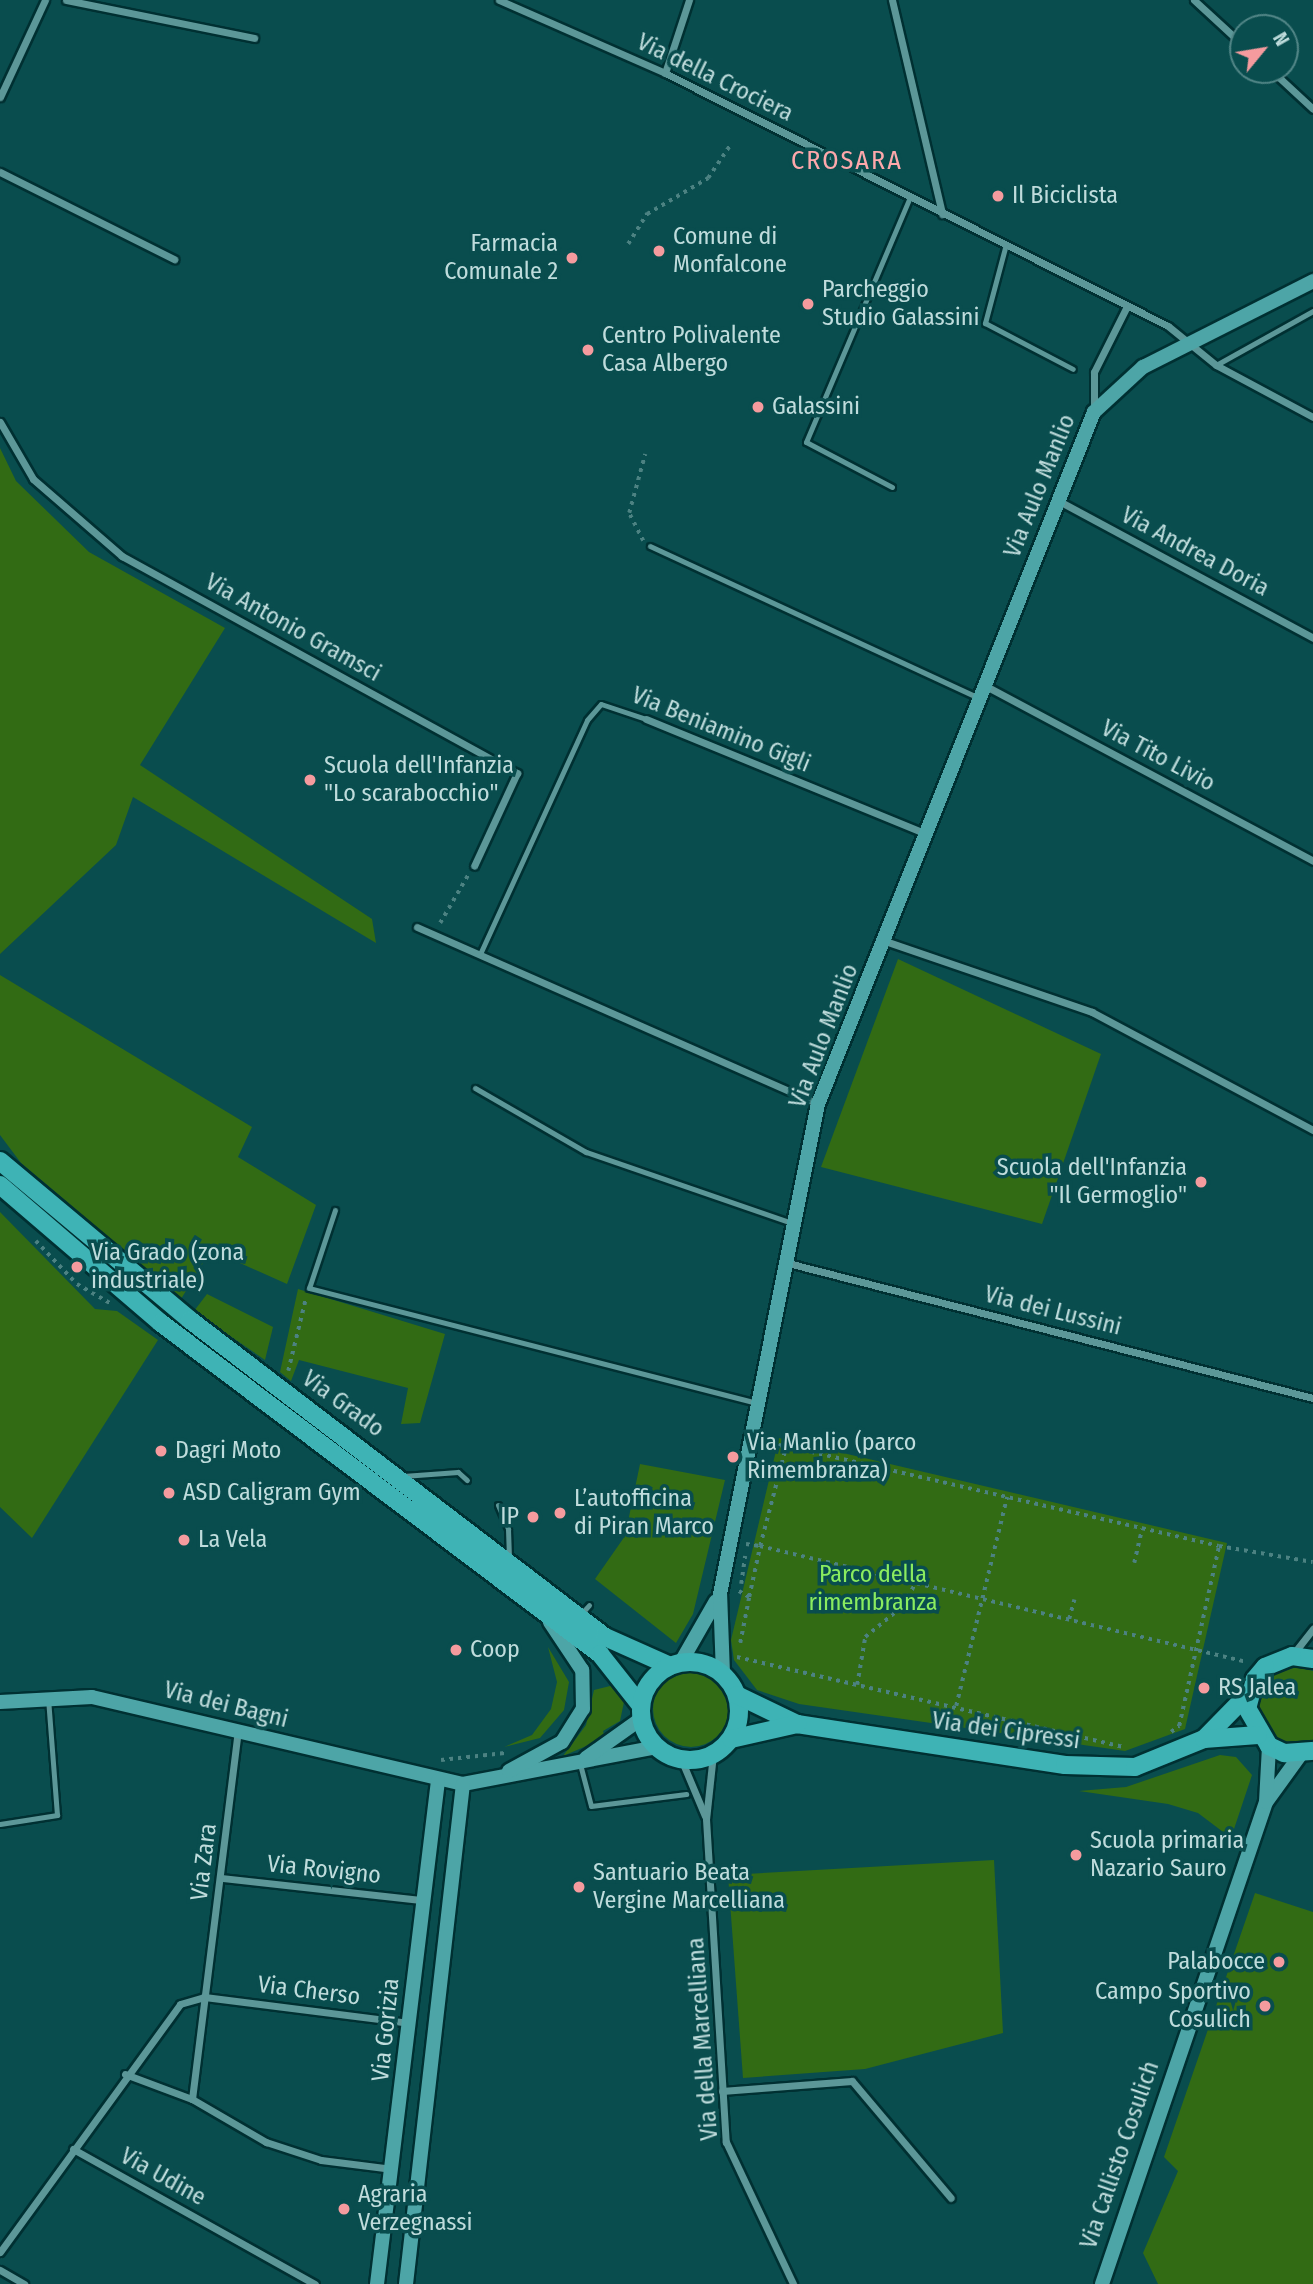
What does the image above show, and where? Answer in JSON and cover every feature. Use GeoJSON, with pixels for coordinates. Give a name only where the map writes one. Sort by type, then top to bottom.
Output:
{"type":"FeatureCollection","features":[{"type":"Feature","properties":{"kind":"main road","name":"Via Grado"},"geometry":{"type":"LineString","coordinates":[[0,1161],[122,1267],[283,1390],[584,1611],[605,1637],[675,1664]]}},
{"type":"Feature","properties":{"kind":"main road","name":"Via Grado"},"geometry":{"type":"LineString","coordinates":[[0,1185],[161,1323],[600,1654],[641,1712]]}},
{"type":"Feature","properties":{"kind":"main road"},"geometry":{"type":"LineString","coordinates":[[1248,1694],[1265,1667],[1292,1656],[1313,1659]]}},
{"type":"Feature","properties":{"kind":"main road"},"geometry":{"type":"LineString","coordinates":[[675,1664],[723,1674],[737,1695],[731,1739],[713,1754],[681,1759],[657,1746],[641,1712],[650,1682],[675,1664]]}},
{"type":"Feature","properties":{"kind":"main road","name":"Via dei Cipressi"},"geometry":{"type":"LineString","coordinates":[[737,1695],[797,1724],[1106,1767],[1159,1761],[1204,1739],[1248,1694]]}},
{"type":"Feature","properties":{"kind":"main road","name":"Via Callisto Cosulich"},"geometry":{"type":"LineString","coordinates":[[1248,1694],[1263,1740],[1307,1752]]}},
{"type":"Feature","properties":{"kind":"main road","name":"Via dei Cipressi"},"geometry":{"type":"LineString","coordinates":[[731,1739],[797,1724]]}},
{"type":"Feature","properties":{"kind":"main road","name":"Via dei Cipressi"},"geometry":{"type":"LineString","coordinates":[[1204,1739],[1263,1740]]}},
{"type":"Feature","properties":{"kind":"street"},"geometry":{"type":"LineString","coordinates":[[0,97],[45,0]]}},
{"type":"Feature","properties":{"kind":"street"},"geometry":{"type":"LineString","coordinates":[[66,0],[254,38]]}},
{"type":"Feature","properties":{"kind":"street","name":"Via della Crociera"},"geometry":{"type":"LineString","coordinates":[[499,0],[665,73],[1006,244],[1126,306],[1190,345],[1216,365],[1313,417]]}},
{"type":"Feature","properties":{"kind":"street"},"geometry":{"type":"LineString","coordinates":[[665,73],[689,0]]}},
{"type":"Feature","properties":{"kind":"street"},"geometry":{"type":"LineString","coordinates":[[892,0],[942,214]]}},
{"type":"Feature","properties":{"kind":"street"},"geometry":{"type":"LineString","coordinates":[[1194,0],[1229,32]]}},
{"type":"Feature","properties":{"kind":"street"},"geometry":{"type":"LineString","coordinates":[[1286,84],[1313,109]]}},
{"type":"Feature","properties":{"kind":"street"},"geometry":{"type":"LineString","coordinates":[[0,172],[174,259]]}},
{"type":"Feature","properties":{"kind":"street","name":"Via Aulo Manlio"},"geometry":{"type":"LineString","coordinates":[[723,1674],[720,1594],[783,1262],[818,1104],[929,835],[981,692],[1094,412],[1143,367],[1313,281]]}},
{"type":"Feature","properties":{"kind":"street"},"geometry":{"type":"LineString","coordinates":[[1094,412],[1094,372],[1126,306]]}},
{"type":"Feature","properties":{"kind":"street","name":"Via Antonio Gramsci"},"geometry":{"type":"LineString","coordinates":[[0,422],[33,479],[122,556],[517,774],[474,866]]}},
{"type":"Feature","properties":{"kind":"street","name":"Via Andrea Doria"},"geometry":{"type":"LineString","coordinates":[[1058,500],[1313,638]]}},
{"type":"Feature","properties":{"kind":"street","name":"Via Tito Livio"},"geometry":{"type":"LineString","coordinates":[[981,692],[1313,861]]}},
{"type":"Feature","properties":{"kind":"street","name":"Via Beniamino Gigli"},"geometry":{"type":"LineString","coordinates":[[646,719],[929,835]]}},
{"type":"Feature","properties":{"kind":"street"},"geometry":{"type":"LineString","coordinates":[[418,927],[818,1104]]}},
{"type":"Feature","properties":{"kind":"street"},"geometry":{"type":"LineString","coordinates":[[885,941],[1092,1012],[1313,1130]]}},
{"type":"Feature","properties":{"kind":"street","name":"Via dei Lussini"},"geometry":{"type":"LineString","coordinates":[[783,1262],[1313,1398]]}},
{"type":"Feature","properties":{"kind":"street","name":"Via Aulo Manlio"},"geometry":{"type":"LineString","coordinates":[[675,1664],[720,1594]]}},
{"type":"Feature","properties":{"kind":"street"},"geometry":{"type":"LineString","coordinates":[[495,1777],[562,1742],[583,1709],[582,1670],[536,1604]]}},
{"type":"Feature","properties":{"kind":"street"},"geometry":{"type":"LineString","coordinates":[[1292,1656],[1313,1629]]}},
{"type":"Feature","properties":{"kind":"street","name":"Via dei Bagni"},"geometry":{"type":"LineString","coordinates":[[0,1702],[47,1696],[133,1704],[438,1781],[463,1784],[495,1777]]}},
{"type":"Feature","properties":{"kind":"street"},"geometry":{"type":"LineString","coordinates":[[581,1760],[641,1712]]}},
{"type":"Feature","properties":{"kind":"street","name":"Via Zara"},"geometry":{"type":"LineString","coordinates":[[192,2099],[222,1878],[238,1732]]}},
{"type":"Feature","properties":{"kind":"street","name":"Via Callisto Cosulich"},"geometry":{"type":"LineString","coordinates":[[1263,1740],[1266,1802]]}},
{"type":"Feature","properties":{"kind":"street"},"geometry":{"type":"LineString","coordinates":[[495,1777],[657,1746]]}},
{"type":"Feature","properties":{"kind":"street","name":"Via Callisto Cosulich"},"geometry":{"type":"LineString","coordinates":[[1102,2284],[1266,1802],[1307,1752]]}},
{"type":"Feature","properties":{"kind":"street","name":"Via della Marcelliana"},"geometry":{"type":"LineString","coordinates":[[713,1754],[706,1819],[726,2142],[793,2284]]}},
{"type":"Feature","properties":{"kind":"street","name":"Via della Marcelliana"},"geometry":{"type":"LineString","coordinates":[[681,1759],[706,1819]]}},
{"type":"Feature","properties":{"kind":"street","name":"Via Gorizia"},"geometry":{"type":"LineString","coordinates":[[377,2284],[438,1781]]}},
{"type":"Feature","properties":{"kind":"street","name":"Via Gorizia"},"geometry":{"type":"LineString","coordinates":[[406,2284],[463,1784]]}},
{"type":"Feature","properties":{"kind":"street","name":"Via Rovigno"},"geometry":{"type":"LineString","coordinates":[[222,1878],[422,1900]]}},
{"type":"Feature","properties":{"kind":"street"},"geometry":{"type":"LineString","coordinates":[[0,2252],[125,2074],[180,2004],[204,1997]]}},
{"type":"Feature","properties":{"kind":"street","name":"Via Cherso"},"geometry":{"type":"LineString","coordinates":[[204,1997],[410,2023]]}},
{"type":"Feature","properties":{"kind":"street"},"geometry":{"type":"LineString","coordinates":[[125,2074],[192,2099],[266,2142],[321,2160],[393,2169]]}},
{"type":"Feature","properties":{"kind":"street"},"geometry":{"type":"LineString","coordinates":[[722,2091],[852,2081],[951,2198]]}},
{"type":"Feature","properties":{"kind":"street","name":"Via Udine"},"geometry":{"type":"LineString","coordinates":[[72,2149],[315,2284]]}},
{"type":"Feature","properties":{"kind":"street"},"geometry":{"type":"LineString","coordinates":[[0,2270],[24,2284]]}},
{"type":"Feature","properties":{"kind":"lane"},"geometry":{"type":"LineString","coordinates":[[892,487],[806,442],[910,197]]}},
{"type":"Feature","properties":{"kind":"lane"},"geometry":{"type":"LineString","coordinates":[[1006,244],[985,324],[1073,369]]}},
{"type":"Feature","properties":{"kind":"lane"},"geometry":{"type":"LineString","coordinates":[[1216,365],[1313,312]]}},
{"type":"Feature","properties":{"kind":"lane"},"geometry":{"type":"LineString","coordinates":[[650,546],[981,692]]}},
{"type":"Feature","properties":{"kind":"lane","name":"Via Beniamino Gigli"},"geometry":{"type":"LineString","coordinates":[[480,954],[587,720],[601,704],[646,719]]}},
{"type":"Feature","properties":{"kind":"lane"},"geometry":{"type":"LineString","coordinates":[[475,1088],[586,1152],[792,1223]]}},
{"type":"Feature","properties":{"kind":"lane"},"geometry":{"type":"LineString","coordinates":[[335,1210],[309,1288],[758,1403]]}},
{"type":"Feature","properties":{"kind":"lane"},"geometry":{"type":"LineString","coordinates":[[400,1477],[458,1472],[467,1480]]}},
{"type":"Feature","properties":{"kind":"lane"},"geometry":{"type":"LineString","coordinates":[[498,1505],[508,1529],[509,1558]]}},
{"type":"Feature","properties":{"kind":"lane"},"geometry":{"type":"LineString","coordinates":[[0,1824],[57,1815],[47,1696]]}},
{"type":"Feature","properties":{"kind":"lane"},"geometry":{"type":"LineString","coordinates":[[581,1760],[591,1806],[687,1794]]}},
{"type":"Feature","properties":{"kind":"path"},"geometry":{"type":"LineString","coordinates":[[628,244],[647,214],[708,178],[731,144]]}},
{"type":"Feature","properties":{"kind":"path"},"geometry":{"type":"LineString","coordinates":[[645,454],[629,513],[635,535],[650,546]]}},
{"type":"Feature","properties":{"kind":"path"},"geometry":{"type":"LineString","coordinates":[[433,933],[474,866]]}},
{"type":"Feature","properties":{"kind":"path"},"geometry":{"type":"LineString","coordinates":[[283,1390],[309,1288]]}},
{"type":"Feature","properties":{"kind":"path"},"geometry":{"type":"LineString","coordinates":[[770,1444],[1219,1546],[1313,1562]]}},
{"type":"Feature","properties":{"kind":"path"},"geometry":{"type":"LineString","coordinates":[[786,1446],[748,1597],[737,1657],[1126,1747]]}},
{"type":"Feature","properties":{"kind":"path"},"geometry":{"type":"LineString","coordinates":[[956,1707],[1007,1497]]}},
{"type":"Feature","properties":{"kind":"path"},"geometry":{"type":"LineString","coordinates":[[1134,1563],[1142,1528]]}},
{"type":"Feature","properties":{"kind":"path"},"geometry":{"type":"LineString","coordinates":[[748,1597],[738,1595],[743,1544],[1256,1664]]}},
{"type":"Feature","properties":{"kind":"path"},"geometry":{"type":"LineString","coordinates":[[1179,1726],[1219,1546]]}},
{"type":"Feature","properties":{"kind":"path"},"geometry":{"type":"LineString","coordinates":[[857,1685],[865,1637],[904,1605],[915,1583]]}},
{"type":"Feature","properties":{"kind":"path"},"geometry":{"type":"LineString","coordinates":[[1069,1619],[1074,1600]]}},
{"type":"Feature","properties":{"kind":"path"},"geometry":{"type":"LineString","coordinates":[[451,1762],[515,1751]]}},
{"type":"Feature","properties":{"kind":"green space"},"geometry":{"type":"Polygon","coordinates":[[[0,448],[16,481],[89,552],[225,628],[140,765],[372,919],[376,943],[133,797],[116,845],[0,954],[0,448]]]}},
{"type":"Feature","properties":{"kind":"green space"},"geometry":{"type":"Polygon","coordinates":[[[898,959],[1101,1054],[1042,1224],[821,1167],[898,959]]]}},
{"type":"Feature","properties":{"kind":"green space"},"geometry":{"type":"Polygon","coordinates":[[[0,975],[252,1127],[238,1157],[316,1205],[287,1284],[211,1250],[181,1299],[21,1163],[0,1135],[0,975]]]}},
{"type":"Feature","properties":{"kind":"green space"},"geometry":{"type":"Polygon","coordinates":[[[0,1212],[95,1309],[117,1311],[158,1340],[32,1538],[0,1507],[0,1212]]]}},
{"type":"Feature","properties":{"kind":"green space"},"geometry":{"type":"Polygon","coordinates":[[[298,1289],[445,1334],[420,1423],[401,1424],[408,1388],[299,1360],[291,1381],[280,1372],[298,1289]]]}},
{"type":"Feature","properties":{"kind":"green space"},"geometry":{"type":"Polygon","coordinates":[[[207,1294],[273,1327],[265,1360],[194,1311],[207,1294]]]}},
{"type":"Feature","properties":{"kind":"green space","name":"Parco della rimembranza"},"geometry":{"type":"Polygon","coordinates":[[[779,1438],[1227,1543],[1185,1729],[1125,1751],[799,1704],[757,1690],[734,1660],[731,1640],[779,1438]]]}},
{"type":"Feature","properties":{"kind":"green space"},"geometry":{"type":"Polygon","coordinates":[[[640,1464],[725,1480],[693,1614],[676,1643],[595,1579],[625,1536],[640,1464]]]}},
{"type":"Feature","properties":{"kind":"green space"},"geometry":{"type":"Polygon","coordinates":[[[548,1647],[569,1682],[564,1710],[540,1738],[504,1747],[532,1735],[551,1709],[557,1682],[548,1647]]]}},
{"type":"Feature","properties":{"kind":"green space"},"geometry":{"type":"Polygon","coordinates":[[[1297,1667],[1313,1671],[1313,1742],[1301,1745],[1276,1740],[1257,1708],[1273,1674],[1297,1667]]]}},
{"type":"Feature","properties":{"kind":"green space"},"geometry":{"type":"Polygon","coordinates":[[[691,1671],[706,1674],[718,1682],[726,1694],[729,1709],[726,1724],[718,1736],[706,1744],[691,1747],[676,1744],[664,1736],[656,1724],[653,1709],[656,1694],[664,1682],[676,1674],[691,1671]]]}},
{"type":"Feature","properties":{"kind":"green space"},"geometry":{"type":"Polygon","coordinates":[[[614,1685],[624,1702],[620,1721],[603,1731],[605,1738],[563,1756],[586,1725],[594,1690],[614,1685]]]}},
{"type":"Feature","properties":{"kind":"green space"},"geometry":{"type":"Polygon","coordinates":[[[1220,1755],[1236,1757],[1252,1775],[1231,1838],[1198,1813],[1168,1804],[1079,1791],[1126,1787],[1220,1755]]]}},
{"type":"Feature","properties":{"kind":"green space"},"geometry":{"type":"Polygon","coordinates":[[[994,1860],[1003,2033],[865,2069],[743,2078],[728,1875],[994,1860]]]}},
{"type":"Feature","properties":{"kind":"green space","name":"Campo Sportivo Cosulich"},"geometry":{"type":"Polygon","coordinates":[[[1255,1893],[1313,1912],[1313,2284],[1158,2284],[1143,2253],[1178,2171],[1164,2157],[1255,1893]]]}},
{"type":"Feature","properties":{"kind":"place","name":"Il Biciclista"},"geometry":{"type":"Point","coordinates":[998,196]}},
{"type":"Feature","properties":{"kind":"place","name":"Comune di Monfalcone"},"geometry":{"type":"Point","coordinates":[659,251]}},
{"type":"Feature","properties":{"kind":"place","name":"Farmacia Comunale 2"},"geometry":{"type":"Point","coordinates":[572,258]}},
{"type":"Feature","properties":{"kind":"place","name":"Parcheggio Studio Galassini"},"geometry":{"type":"Point","coordinates":[808,304]}},
{"type":"Feature","properties":{"kind":"place","name":"Centro Polivalente Casa Albergo"},"geometry":{"type":"Point","coordinates":[588,350]}},
{"type":"Feature","properties":{"kind":"place","name":"Galassini"},"geometry":{"type":"Point","coordinates":[758,407]}},
{"type":"Feature","properties":{"kind":"place","name":"Scuola dell'Infanzia \"Lo scarabocchio\""},"geometry":{"type":"Point","coordinates":[310,780]}},
{"type":"Feature","properties":{"kind":"place","name":"Scuola dell'Infanzia \"Il Germoglio\""},"geometry":{"type":"Point","coordinates":[1201,1182]}},
{"type":"Feature","properties":{"kind":"place","name":"Via Grado (zona industriale)"},"geometry":{"type":"Point","coordinates":[77,1267]}},
{"type":"Feature","properties":{"kind":"place","name":"Dagri Moto"},"geometry":{"type":"Point","coordinates":[161,1451]}},
{"type":"Feature","properties":{"kind":"place","name":"Via Manlio (parco Rimembranza)"},"geometry":{"type":"Point","coordinates":[733,1457]}},
{"type":"Feature","properties":{"kind":"place","name":"ASD Caligram Gym"},"geometry":{"type":"Point","coordinates":[169,1493]}},
{"type":"Feature","properties":{"kind":"place","name":"L’autofficina di Piran Marco"},"geometry":{"type":"Point","coordinates":[560,1513]}},
{"type":"Feature","properties":{"kind":"place","name":"IP"},"geometry":{"type":"Point","coordinates":[533,1517]}},
{"type":"Feature","properties":{"kind":"place","name":"La Vela"},"geometry":{"type":"Point","coordinates":[184,1540]}},
{"type":"Feature","properties":{"kind":"place","name":"Coop"},"geometry":{"type":"Point","coordinates":[456,1650]}},
{"type":"Feature","properties":{"kind":"place","name":"RS Jalea"},"geometry":{"type":"Point","coordinates":[1204,1688]}},
{"type":"Feature","properties":{"kind":"place","name":"Scuola primaria Nazario Sauro"},"geometry":{"type":"Point","coordinates":[1076,1855]}},
{"type":"Feature","properties":{"kind":"place","name":"Santuario Beata Vergine Marcelliana"},"geometry":{"type":"Point","coordinates":[579,1887]}},
{"type":"Feature","properties":{"kind":"place","name":"Palabocce"},"geometry":{"type":"Point","coordinates":[1279,1962]}},
{"type":"Feature","properties":{"kind":"place","name":"Campo Sportivo Cosulich"},"geometry":{"type":"Point","coordinates":[1265,2006]}},
{"type":"Feature","properties":{"kind":"place","name":"Agraria Verzegnassi"},"geometry":{"type":"Point","coordinates":[344,2209]}},
{"type":"Feature","properties":{"kind":"district","name":"CROSARA"},"geometry":{"type":"Point","coordinates":[847,161]}}]}
